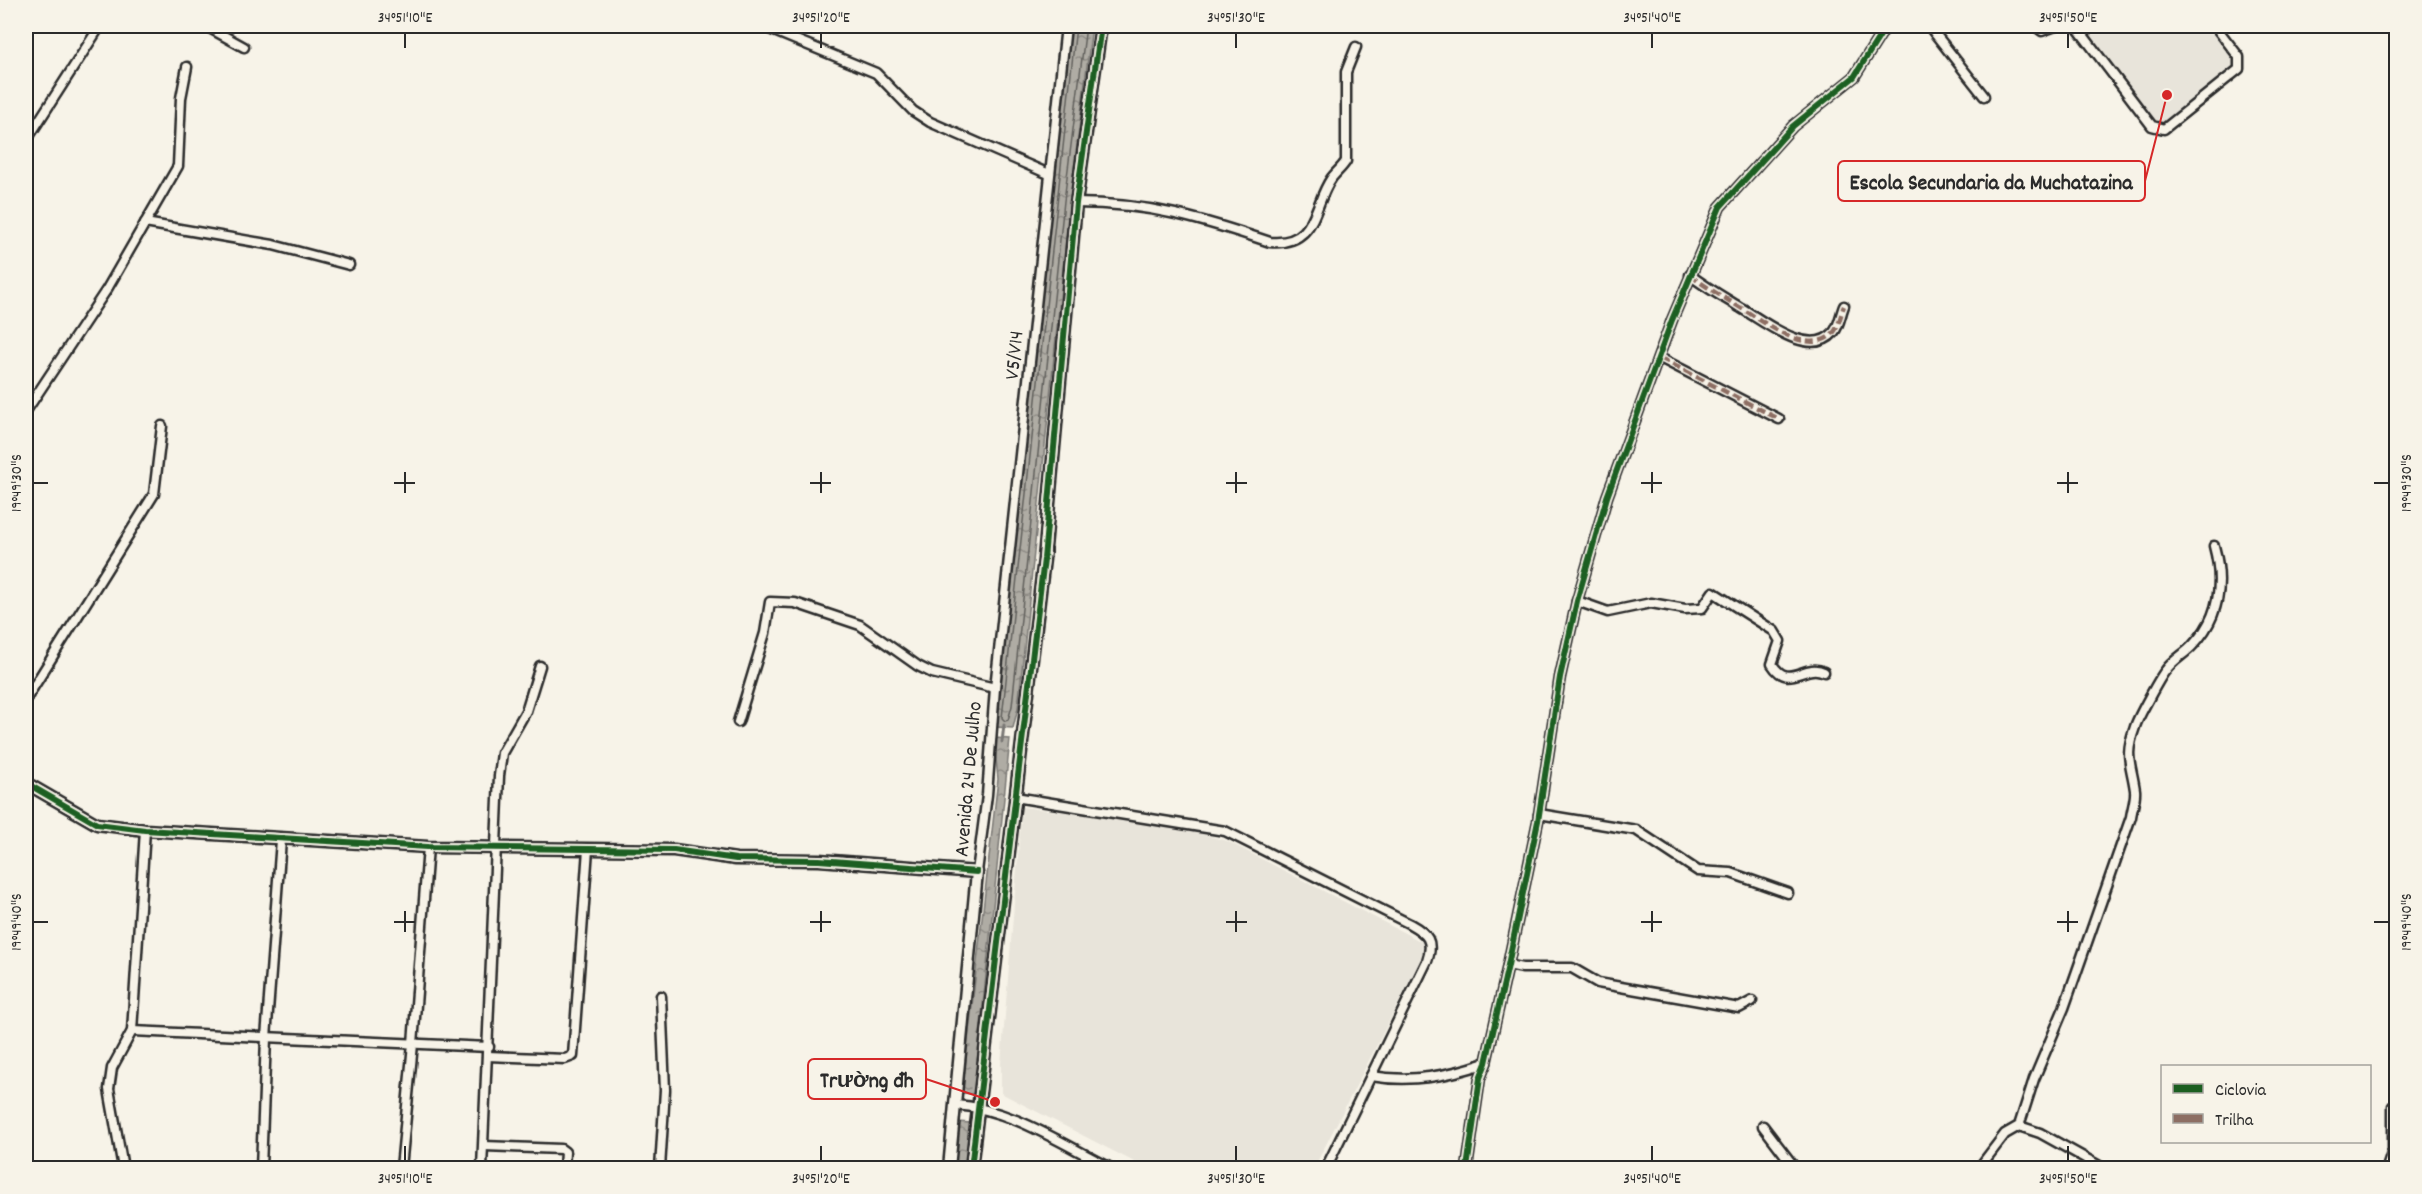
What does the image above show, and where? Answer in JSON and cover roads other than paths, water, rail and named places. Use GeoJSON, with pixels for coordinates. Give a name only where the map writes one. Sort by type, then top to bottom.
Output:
{"type":"FeatureCollection","features":[{"type":"Feature","properties":{"kind":"street"},"geometry":{"type":"LineString","coordinates":[[26,141],[100,26]]}},
{"type":"Feature","properties":{"kind":"street"},"geometry":{"type":"LineString","coordinates":[[206,26],[244,47]]}},
{"type":"Feature","properties":{"kind":"street"},"geometry":{"type":"LineString","coordinates":[[762,26],[811,47],[860,64],[876,73],[913,111],[930,122],[1049,174]]}},
{"type":"Feature","properties":{"kind":"street","name":"V5/V14"},"geometry":{"type":"LineString","coordinates":[[995,688],[1066,26]]}},
{"type":"Feature","properties":{"kind":"street"},"geometry":{"type":"LineString","coordinates":[[971,1168],[1044,559],[1076,203],[1101,26]]}},
{"type":"Feature","properties":{"kind":"street"},"geometry":{"type":"LineString","coordinates":[[1467,1168],[1480,1078],[1486,1063],[1508,965],[1539,814],[1560,677],[1577,602],[1607,497],[1690,275],[1720,207],[1793,126],[1854,77],[1886,26]]}},
{"type":"Feature","properties":{"kind":"street"},"geometry":{"type":"LineString","coordinates":[[1929,26],[1984,96]]}},
{"type":"Feature","properties":{"kind":"street"},"geometry":{"type":"LineString","coordinates":[[2035,26],[2042,31],[2056,26]]}},
{"type":"Feature","properties":{"kind":"street"},"geometry":{"type":"LineString","coordinates":[[2076,26],[2152,126],[2164,129],[2239,69],[2239,57],[2215,26]]}},
{"type":"Feature","properties":{"kind":"street"},"geometry":{"type":"LineString","coordinates":[[1076,203],[1119,203],[1147,207],[1207,220],[1270,242],[1280,243],[1291,239],[1310,226],[1331,178],[1346,161],[1346,72],[1356,47]]}},
{"type":"Feature","properties":{"kind":"street"},"geometry":{"type":"LineString","coordinates":[[26,411],[107,289],[178,166],[181,98],[187,67]]}},
{"type":"Feature","properties":{"kind":"street"},"geometry":{"type":"LineString","coordinates":[[145,223],[273,245],[349,265]]}},
{"type":"Feature","properties":{"kind":"street"},"geometry":{"type":"LineString","coordinates":[[1690,275],[1714,294],[1785,336],[1811,340],[1827,337],[1835,331],[1844,306]]}},
{"type":"Feature","properties":{"kind":"street"},"geometry":{"type":"LineString","coordinates":[[1660,358],[1779,419]]}},
{"type":"Feature","properties":{"kind":"street"},"geometry":{"type":"LineString","coordinates":[[26,699],[154,494],[162,426]]}},
{"type":"Feature","properties":{"kind":"street"},"geometry":{"type":"LineString","coordinates":[[1980,1168],[2005,1134],[2019,1126],[2034,1079],[2064,1008],[2131,817],[2135,792],[2128,765],[2130,743],[2136,724],[2165,670],[2193,645],[2207,628],[2220,593],[2219,565],[2214,546]]}},
{"type":"Feature","properties":{"kind":"street"},"geometry":{"type":"LineString","coordinates":[[1577,602],[1608,612],[1651,603],[1685,609],[1702,608],[1713,592],[1774,631],[1780,641],[1772,664],[1786,676],[1792,677],[1812,669],[1824,672]]}},
{"type":"Feature","properties":{"kind":"street","name":"Avenida 24 De Julho"},"geometry":{"type":"LineString","coordinates":[[738,722],[765,633],[770,602],[795,603],[860,625],[918,666],[932,673],[995,688],[987,795],[949,1168]]}},
{"type":"Feature","properties":{"kind":"street"},"geometry":{"type":"LineString","coordinates":[[482,1168],[502,753],[526,711],[540,666]]}},
{"type":"Feature","properties":{"kind":"street"},"geometry":{"type":"LineString","coordinates":[[26,783],[97,824],[145,830],[428,847],[674,850],[736,859],[819,860],[978,872]]}},
{"type":"Feature","properties":{"kind":"street"},"geometry":{"type":"LineString","coordinates":[[1015,797],[1225,831],[1423,931],[1430,940],[1431,950],[1427,961],[1326,1168]]}},
{"type":"Feature","properties":{"kind":"street"},"geometry":{"type":"LineString","coordinates":[[1539,814],[1636,830],[1698,871],[1731,873],[1788,893]]}},
{"type":"Feature","properties":{"kind":"street"},"geometry":{"type":"LineString","coordinates":[[123,1168],[109,1089],[112,1068],[120,1049],[132,1031],[145,830]]}},
{"type":"Feature","properties":{"kind":"street"},"geometry":{"type":"LineString","coordinates":[[261,1168],[266,1038],[282,840]]}},
{"type":"Feature","properties":{"kind":"street"},"geometry":{"type":"LineString","coordinates":[[401,1168],[428,847]]}},
{"type":"Feature","properties":{"kind":"street"},"geometry":{"type":"LineString","coordinates":[[132,1031],[413,1044],[565,1059],[573,1056],[588,849]]}},
{"type":"Feature","properties":{"kind":"street"},"geometry":{"type":"LineString","coordinates":[[1508,965],[1522,968],[1572,968],[1598,983],[1739,1008],[1752,1001]]}},
{"type":"Feature","properties":{"kind":"street"},"geometry":{"type":"LineString","coordinates":[[660,1168],[666,1090],[661,996]]}},
{"type":"Feature","properties":{"kind":"street"},"geometry":{"type":"LineString","coordinates":[[1371,1076],[1388,1079],[1426,1078],[1459,1072],[1486,1063]]}},
{"type":"Feature","properties":{"kind":"street"},"geometry":{"type":"LineString","coordinates":[[2387,1168],[2393,1150],[2393,1106],[2397,1103]]}},
{"type":"Feature","properties":{"kind":"street"},"geometry":{"type":"LineString","coordinates":[[955,1105],[979,1106],[1033,1129],[1111,1168]]}},
{"type":"Feature","properties":{"kind":"street"},"geometry":{"type":"LineString","coordinates":[[1763,1126],[1795,1168]]}},
{"type":"Feature","properties":{"kind":"street"},"geometry":{"type":"LineString","coordinates":[[2019,1126],[2040,1133],[2103,1168]]}},
{"type":"Feature","properties":{"kind":"street"},"geometry":{"type":"LineString","coordinates":[[484,1146],[561,1149],[565,1152],[564,1168]]}},
{"type":"Feature","properties":{"kind":"water"},"geometry":{"type":"Polygon","coordinates":[[[1071,26],[1092,26],[1070,201],[1018,708],[1013,728],[995,727],[1071,26]]]}},
{"type":"Feature","properties":{"kind":"water"},"geometry":{"type":"Polygon","coordinates":[[[994,738],[1010,739],[974,1094],[962,1093],[998,779],[994,738]]]}},
{"type":"Feature","properties":{"kind":"water"},"geometry":{"type":"Polygon","coordinates":[[[957,1122],[970,1123],[965,1168],[953,1168],[957,1122]]]}},
{"type":"Feature","properties":{"kind":"waterway"},"geometry":{"type":"LineString","coordinates":[[1002,742],[1004,725]]}},
{"type":"Feature","properties":{"kind":"place","name":"Escola Secundaria da Muchatazina"},"geometry":{"type":"Point","coordinates":[2167,95]}},
{"type":"Feature","properties":{"kind":"place","name":"Trường đh"},"geometry":{"type":"Point","coordinates":[995,1102]}}]}
